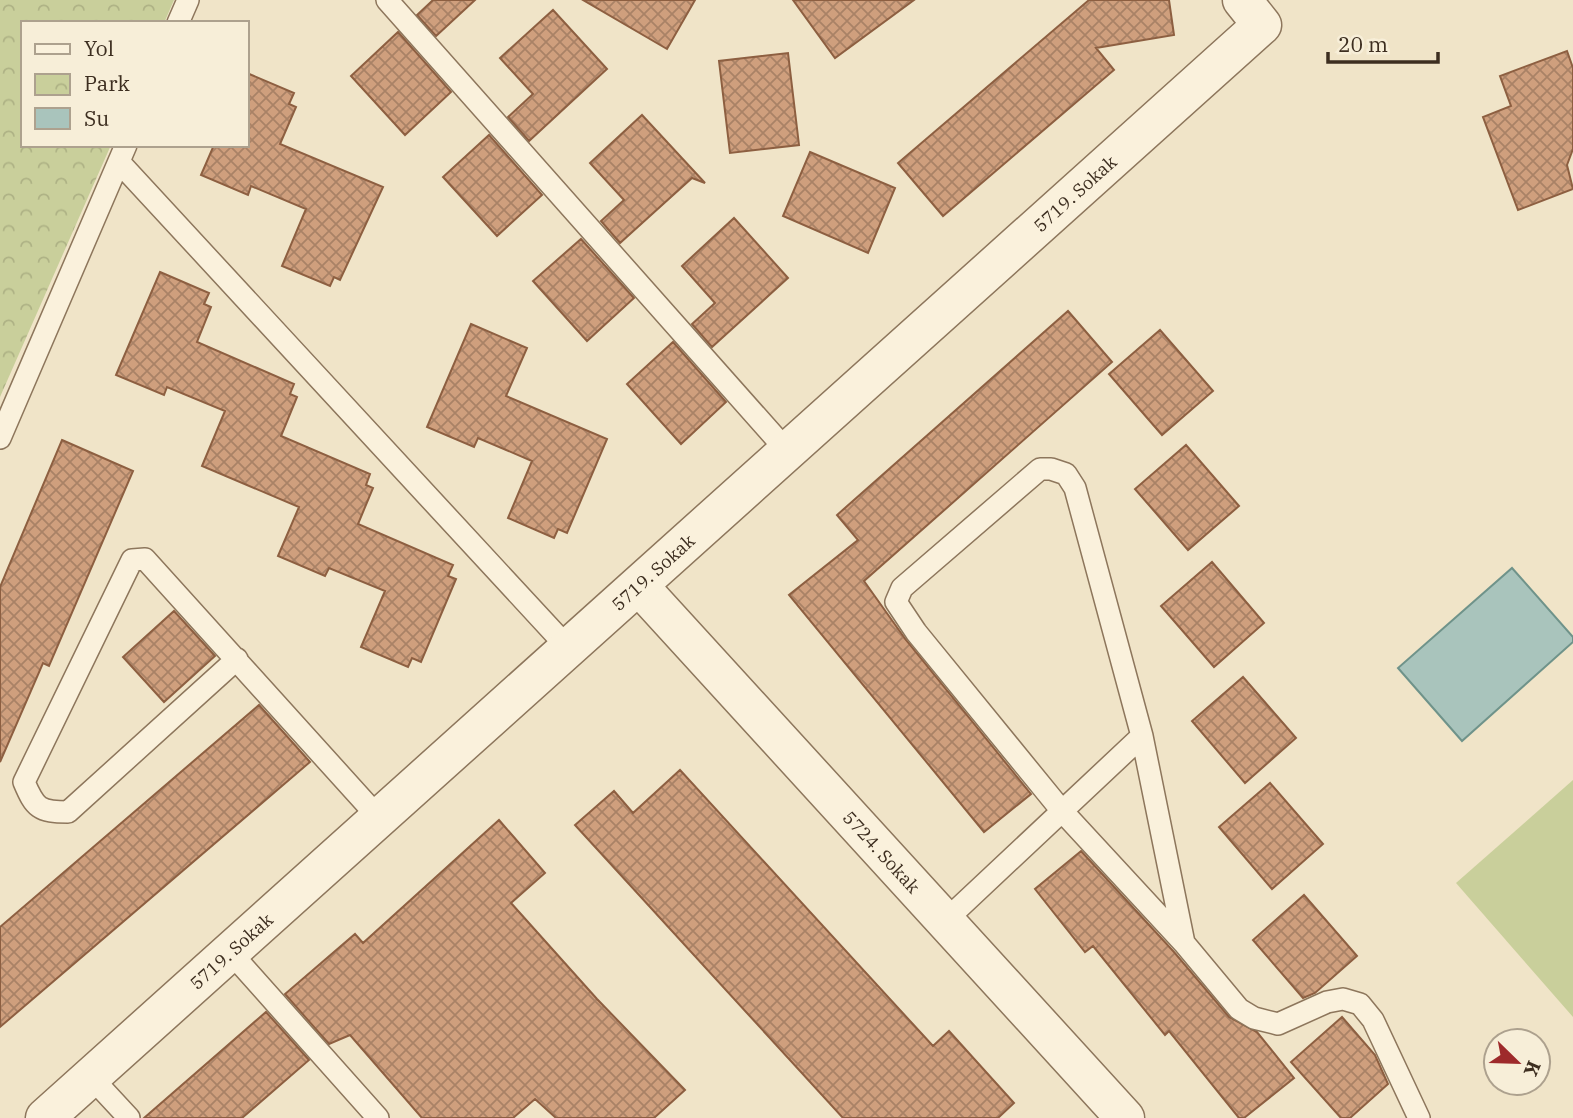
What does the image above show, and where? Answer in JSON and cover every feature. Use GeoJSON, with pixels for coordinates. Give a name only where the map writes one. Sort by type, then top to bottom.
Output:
{"type":"FeatureCollection","features":[{"type":"Feature","properties":{"kind":"street","name":"5719. Sokak"},"geometry":{"type":"LineString","coordinates":[[45,1118],[788,452],[1252,13]]}},
{"type":"Feature","properties":{"kind":"street","name":"5724. Sokak"},"geometry":{"type":"LineString","coordinates":[[639,586],[1125,1118]]}},
{"type":"Feature","properties":{"kind":"lane"},"geometry":{"type":"LineString","coordinates":[[179,21],[188,0]]}},
{"type":"Feature","properties":{"kind":"lane"},"geometry":{"type":"LineString","coordinates":[[387,0],[788,452]]}},
{"type":"Feature","properties":{"kind":"lane"},"geometry":{"type":"LineString","coordinates":[[0,438],[123,154],[570,650]]}},
{"type":"Feature","properties":{"kind":"lane"},"geometry":{"type":"LineString","coordinates":[[1184,943],[1142,736],[1074,488],[1066,474],[1040,469],[902,588],[897,602],[916,632],[1062,811],[1184,943],[1239,1009],[1254,1018],[1278,1024],[1327,1002],[1343,999],[1360,1004],[1373,1020],[1419,1118]]}},
{"type":"Feature","properties":{"kind":"lane"},"geometry":{"type":"LineString","coordinates":[[237,659],[68,812],[39,808],[31,799],[24,782],[132,560],[145,559],[237,659],[379,818]]}},
{"type":"Feature","properties":{"kind":"lane"},"geometry":{"type":"LineString","coordinates":[[946,920],[1142,736]]}},
{"type":"Feature","properties":{"kind":"lane"},"geometry":{"type":"LineString","coordinates":[[231,953],[378,1118]]}},
{"type":"Feature","properties":{"kind":"lane"},"geometry":{"type":"LineString","coordinates":[[91,1077],[129,1118]]}},
{"type":"Feature","properties":{"kind":"green space"},"geometry":{"type":"Polygon","coordinates":[[[0,0],[174,0],[165,21],[21,21],[21,147],[110,147],[0,397],[0,0]]]}},
{"type":"Feature","properties":{"kind":"green space"},"geometry":{"type":"Polygon","coordinates":[[[1573,780],[1573,1017],[1456,883],[1573,780]]]}},
{"type":"Feature","properties":{"kind":"water"},"geometry":{"type":"Polygon","coordinates":[[[1512,568],[1573,637],[1573,642],[1462,741],[1398,668],[1512,568]]]}},
{"type":"Feature","properties":{"kind":"building"},"geometry":{"type":"Polygon","coordinates":[[[433,0],[475,0],[436,36],[417,15],[433,0]]]}},
{"type":"Feature","properties":{"kind":"building"},"geometry":{"type":"Polygon","coordinates":[[[583,0],[695,0],[667,49],[583,0]]]}},
{"type":"Feature","properties":{"kind":"building"},"geometry":{"type":"Polygon","coordinates":[[[793,0],[914,0],[835,58],[793,0]]]}},
{"type":"Feature","properties":{"kind":"building"},"geometry":{"type":"Polygon","coordinates":[[[1089,0],[1169,0],[1174,35],[1096,48],[1114,70],[943,216],[898,163],[1089,0]]]}},
{"type":"Feature","properties":{"kind":"building"},"geometry":{"type":"Polygon","coordinates":[[[553,10],[607,69],[529,141],[508,117],[533,94],[500,58],[553,10]]]}},
{"type":"Feature","properties":{"kind":"building"},"geometry":{"type":"Polygon","coordinates":[[[398,32],[451,92],[405,135],[351,76],[398,32]]]}},
{"type":"Feature","properties":{"kind":"building"},"geometry":{"type":"Polygon","coordinates":[[[1567,51],[1573,68],[1573,149],[1567,165],[1573,189],[1518,210],[1483,117],[1511,106],[1500,76],[1567,51]]]}},
{"type":"Feature","properties":{"kind":"building"},"geometry":{"type":"Polygon","coordinates":[[[788,53],[799,145],[730,153],[719,61],[788,53]]]}},
{"type":"Feature","properties":{"kind":"building"},"geometry":{"type":"Polygon","coordinates":[[[248,73],[294,93],[289,104],[296,107],[280,144],[383,187],[340,280],[334,277],[330,286],[282,266],[306,209],[251,186],[248,195],[201,175],[213,147],[248,147],[248,73]]]}},
{"type":"Feature","properties":{"kind":"building"},"geometry":{"type":"Polygon","coordinates":[[[642,115],[705,183],[692,178],[620,243],[601,221],[624,200],[590,163],[642,115]]]}},
{"type":"Feature","properties":{"kind":"building"},"geometry":{"type":"Polygon","coordinates":[[[489,135],[542,195],[497,236],[443,177],[489,135]]]}},
{"type":"Feature","properties":{"kind":"building"},"geometry":{"type":"Polygon","coordinates":[[[810,152],[895,188],[868,253],[783,216],[810,152]]]}},
{"type":"Feature","properties":{"kind":"building"},"geometry":{"type":"Polygon","coordinates":[[[734,218],[788,278],[712,347],[692,324],[715,303],[682,266],[734,218]]]}},
{"type":"Feature","properties":{"kind":"building"},"geometry":{"type":"Polygon","coordinates":[[[581,239],[634,298],[587,341],[533,281],[581,239]]]}},
{"type":"Feature","properties":{"kind":"building"},"geometry":{"type":"Polygon","coordinates":[[[160,272],[209,293],[204,304],[211,307],[197,342],[294,384],[290,394],[297,397],[281,436],[370,474],[366,485],[373,488],[358,524],[453,565],[448,576],[456,579],[421,662],[412,658],[408,667],[361,647],[385,591],[329,568],[325,576],[278,556],[299,507],[202,466],[225,411],[167,387],[164,395],[116,375],[160,272]]]}},
{"type":"Feature","properties":{"kind":"building"},"geometry":{"type":"Polygon","coordinates":[[[1068,311],[1112,362],[864,581],[906,640],[1031,794],[984,832],[789,595],[858,540],[837,515],[1068,311]]]}},
{"type":"Feature","properties":{"kind":"building"},"geometry":{"type":"Polygon","coordinates":[[[471,324],[527,348],[506,396],[607,439],[567,533],[558,529],[554,538],[508,518],[532,461],[478,438],[474,447],[427,427],[471,324]]]}},
{"type":"Feature","properties":{"kind":"building"},"geometry":{"type":"Polygon","coordinates":[[[1160,330],[1213,391],[1162,435],[1109,374],[1160,330]]]}},
{"type":"Feature","properties":{"kind":"building"},"geometry":{"type":"Polygon","coordinates":[[[673,342],[726,402],[681,444],[627,384],[673,342]]]}},
{"type":"Feature","properties":{"kind":"building"},"geometry":{"type":"Polygon","coordinates":[[[62,440],[133,471],[49,666],[43,663],[0,762],[0,587],[62,440]]]}},
{"type":"Feature","properties":{"kind":"building"},"geometry":{"type":"Polygon","coordinates":[[[1186,445],[1239,506],[1188,550],[1135,489],[1186,445]]]}},
{"type":"Feature","properties":{"kind":"building"},"geometry":{"type":"Polygon","coordinates":[[[1212,562],[1264,623],[1214,667],[1161,606],[1212,562]]]}},
{"type":"Feature","properties":{"kind":"building"},"geometry":{"type":"Polygon","coordinates":[[[174,611],[215,656],[164,702],[123,657],[174,611]]]}},
{"type":"Feature","properties":{"kind":"building"},"geometry":{"type":"Polygon","coordinates":[[[1243,677],[1296,738],[1245,783],[1192,721],[1243,677]]]}},
{"type":"Feature","properties":{"kind":"building"},"geometry":{"type":"Polygon","coordinates":[[[259,705],[310,762],[0,1027],[0,927],[259,705]]]}},
{"type":"Feature","properties":{"kind":"building"},"geometry":{"type":"Polygon","coordinates":[[[680,770],[933,1046],[949,1031],[1014,1103],[998,1118],[843,1118],[575,825],[614,791],[633,813],[680,770]]]}},
{"type":"Feature","properties":{"kind":"building"},"geometry":{"type":"Polygon","coordinates":[[[1270,783],[1323,844],[1272,889],[1219,827],[1270,783]]]}},
{"type":"Feature","properties":{"kind":"building"},"geometry":{"type":"Polygon","coordinates":[[[499,820],[545,873],[511,903],[597,999],[685,1090],[654,1118],[556,1118],[535,1099],[513,1118],[422,1118],[350,1035],[329,1044],[285,994],[355,934],[363,943],[499,820]]]}},
{"type":"Feature","properties":{"kind":"building"},"geometry":{"type":"Polygon","coordinates":[[[1081,851],[1174,952],[1229,1017],[1257,1032],[1294,1078],[1244,1118],[1239,1118],[1169,1031],[1165,1035],[1093,946],[1085,952],[1035,889],[1081,851]]]}},
{"type":"Feature","properties":{"kind":"building"},"geometry":{"type":"Polygon","coordinates":[[[1304,895],[1357,956],[1315,993],[1303,998],[1253,940],[1304,895]]]}},
{"type":"Feature","properties":{"kind":"building"},"geometry":{"type":"Polygon","coordinates":[[[266,1012],[309,1060],[242,1118],[144,1118],[266,1012]]]}},
{"type":"Feature","properties":{"kind":"building"},"geometry":{"type":"Polygon","coordinates":[[[1342,1017],[1375,1055],[1388,1084],[1350,1118],[1341,1118],[1291,1062],[1342,1017]]]}}]}
